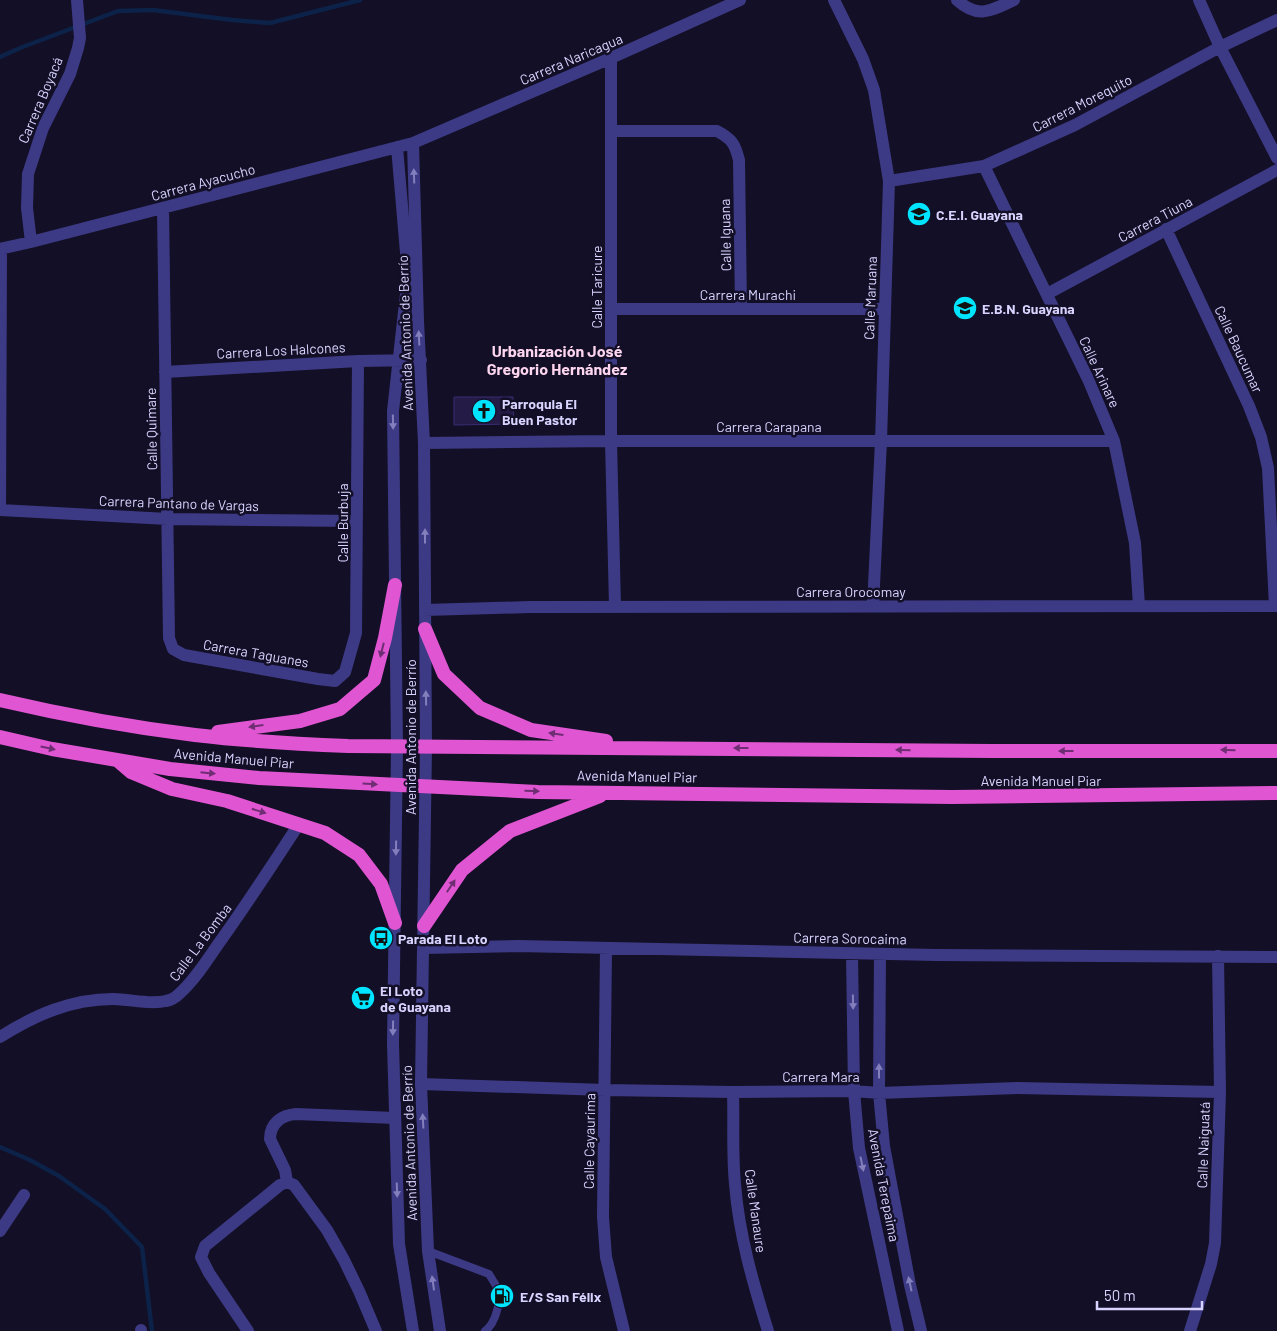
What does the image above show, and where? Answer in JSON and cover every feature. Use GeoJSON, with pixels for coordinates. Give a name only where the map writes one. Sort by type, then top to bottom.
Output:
{"type":"FeatureCollection","features":[{"type":"Feature","properties":{"kind":"highway"},"geometry":{"type":"LineString","coordinates":[[195,735],[300,720],[340,709],[374,680],[385,638],[395,585]]}},
{"type":"Feature","properties":{"kind":"highway"},"geometry":{"type":"LineString","coordinates":[[425,629],[444,674],[480,708],[532,730],[607,741],[638,748]]}},
{"type":"Feature","properties":{"kind":"highway","name":"Avenida Manuel Piar"},"geometry":{"type":"LineString","coordinates":[[0,700],[59,713],[195,735],[275,743],[397,747],[1277,751]]}},
{"type":"Feature","properties":{"kind":"highway","name":"Avenida Manuel Piar"},"geometry":{"type":"LineString","coordinates":[[4,741],[170,769],[259,778],[538,792],[952,797],[1277,793]]}},
{"type":"Feature","properties":{"kind":"highway"},"geometry":{"type":"LineString","coordinates":[[116,760],[132,772],[172,789],[227,800],[325,833],[359,854],[381,884],[395,923]]}},
{"type":"Feature","properties":{"kind":"highway"},"geometry":{"type":"LineString","coordinates":[[424,926],[462,870],[510,830],[593,798],[613,793]]}},
{"type":"Feature","properties":{"kind":"street","name":"Carrera Naricagua"},"geometry":{"type":"LineString","coordinates":[[413,142],[611,58],[740,0]]}},
{"type":"Feature","properties":{"kind":"street","name":"Calle Maruana"},"geometry":{"type":"LineString","coordinates":[[834,0],[863,59],[874,90],[889,181],[881,441],[873,606]]}},
{"type":"Feature","properties":{"kind":"street"},"geometry":{"type":"LineString","coordinates":[[957,0],[967,9],[982,12],[1014,0]]}},
{"type":"Feature","properties":{"kind":"street"},"geometry":{"type":"LineString","coordinates":[[1199,0],[1220,47],[1277,158]]}},
{"type":"Feature","properties":{"kind":"street","name":"Carrera Boyacá"},"geometry":{"type":"LineString","coordinates":[[31,242],[28,174],[44,128],[70,74],[80,38],[77,6]]}},
{"type":"Feature","properties":{"kind":"street","name":"Carrera Morequito"},"geometry":{"type":"LineString","coordinates":[[889,181],[984,166],[1075,125],[1220,47],[1277,20]]}},
{"type":"Feature","properties":{"kind":"street","name":"Calle Taricure"},"geometry":{"type":"LineString","coordinates":[[611,58],[611,441],[615,606]]}},
{"type":"Feature","properties":{"kind":"street","name":"Calle Iguana"},"geometry":{"type":"LineString","coordinates":[[611,130],[717,131],[729,138],[736,148],[739,160],[741,309]]}},
{"type":"Feature","properties":{"kind":"street","name":"Carrera Ayacucho"},"geometry":{"type":"LineString","coordinates":[[0,249],[413,142]]}},
{"type":"Feature","properties":{"kind":"street","name":"Avenida Antonio de Berrío"},"geometry":{"type":"LineString","coordinates":[[413,142],[424,443],[426,786],[421,1084],[428,1251],[440,1331]]}},
{"type":"Feature","properties":{"kind":"street","name":"Avenida Antonio de Berrío"},"geometry":{"type":"LineString","coordinates":[[397,147],[408,276],[393,411],[397,747],[393,1044],[399,1244],[413,1331]]}},
{"type":"Feature","properties":{"kind":"street","name":"Calle Arinare"},"geometry":{"type":"LineString","coordinates":[[984,166],[1088,379],[1114,440],[1135,543],[1139,606]]}},
{"type":"Feature","properties":{"kind":"street","name":"Carrera Tiuna"},"geometry":{"type":"LineString","coordinates":[[1047,294],[1277,170]]}},
{"type":"Feature","properties":{"kind":"street","name":"Calle Quimare"},"geometry":{"type":"LineString","coordinates":[[163,208],[169,638],[172,650]]}},
{"type":"Feature","properties":{"kind":"street","name":"Calle Baucumar"},"geometry":{"type":"LineString","coordinates":[[1166,230],[1249,406],[1261,437],[1268,468],[1276,606]]}},
{"type":"Feature","properties":{"kind":"street"},"geometry":{"type":"LineString","coordinates":[[0,249],[0,510]]}},
{"type":"Feature","properties":{"kind":"street","name":"Carrera Murachi"},"geometry":{"type":"LineString","coordinates":[[611,309],[885,309]]}},
{"type":"Feature","properties":{"kind":"street","name":"Carrera Los Halcones"},"geometry":{"type":"LineString","coordinates":[[165,372],[358,361],[420,360]]}},
{"type":"Feature","properties":{"kind":"street","name":"Calle Burbuja"},"geometry":{"type":"LineString","coordinates":[[335,681],[345,672],[356,633],[358,361]]}},
{"type":"Feature","properties":{"kind":"street","name":"Carrera Carapana"},"geometry":{"type":"LineString","coordinates":[[424,443],[1114,440]]}},
{"type":"Feature","properties":{"kind":"street","name":"Carrera Pantano de Vargas"},"geometry":{"type":"LineString","coordinates":[[0,510],[168,520],[357,521]]}},
{"type":"Feature","properties":{"kind":"street","name":"Carrera Orocomay"},"geometry":{"type":"LineString","coordinates":[[425,610],[615,606],[1276,606]]}},
{"type":"Feature","properties":{"kind":"street","name":"Carrera Taguanes"},"geometry":{"type":"LineString","coordinates":[[172,650],[184,655],[335,681]]}},
{"type":"Feature","properties":{"kind":"street","name":"Calle La Bomba"},"geometry":{"type":"LineString","coordinates":[[0,1037],[42,1013],[76,1003],[114,999],[159,1002],[179,994],[194,978],[245,906],[299,824]]}},
{"type":"Feature","properties":{"kind":"street","name":"Carrera Sorocaima"},"geometry":{"type":"LineString","coordinates":[[423,948],[518,946],[880,954],[1277,957]]}},
{"type":"Feature","properties":{"kind":"street","name":"Calle Cayaurima"},"geometry":{"type":"LineString","coordinates":[[606,948],[603,1217],[606,1257],[624,1331]]}},
{"type":"Feature","properties":{"kind":"street","name":"Avenida Terepaima"},"geometry":{"type":"LineString","coordinates":[[852,953],[854,1091],[859,1148],[898,1331]]}},
{"type":"Feature","properties":{"kind":"street","name":"Avenida Terepaima"},"geometry":{"type":"LineString","coordinates":[[880,954],[879,1093],[884,1146],[910,1284],[921,1331]]}},
{"type":"Feature","properties":{"kind":"street","name":"Calle Naiguatá"},"geometry":{"type":"LineString","coordinates":[[1190,1331],[1211,1264],[1215,1243],[1220,1092],[1218,956]]}},
{"type":"Feature","properties":{"kind":"street","name":"Carrera Mara"},"geometry":{"type":"LineString","coordinates":[[421,1084],[733,1092],[854,1091],[879,1093],[1017,1088],[1220,1092]]}},
{"type":"Feature","properties":{"kind":"street","name":"Calle Manaure"},"geometry":{"type":"LineString","coordinates":[[733,1092],[735,1183],[739,1220],[749,1268],[768,1331]]}},
{"type":"Feature","properties":{"kind":"street"},"geometry":{"type":"LineString","coordinates":[[287,1182],[285,1170],[270,1139],[272,1128],[283,1116],[296,1114],[395,1118]]}},
{"type":"Feature","properties":{"kind":"street"},"geometry":{"type":"LineString","coordinates":[[248,1331],[209,1273],[201,1254],[205,1246],[280,1185],[287,1182],[294,1185],[327,1230],[359,1291],[376,1331]]}},
{"type":"Feature","properties":{"kind":"street"},"geometry":{"type":"LineString","coordinates":[[0,1231],[24,1195]]}},
{"type":"Feature","properties":{"kind":"lane"},"geometry":{"type":"LineString","coordinates":[[428,1251],[489,1274],[500,1294],[497,1313],[489,1329],[486,1331]]}},
{"type":"Feature","properties":{"kind":"building","name":"Parroquia El Buen Pastor"},"geometry":{"type":"Polygon","coordinates":[[[454,397],[513,397],[514,424],[454,425],[454,397]]]}},
{"type":"Feature","properties":{"kind":"waterway"},"geometry":{"type":"LineString","coordinates":[[0,57],[118,11],[153,10],[270,23],[360,0]]}},
{"type":"Feature","properties":{"kind":"waterway"},"geometry":{"type":"LineString","coordinates":[[0,1147],[30,1160],[59,1176],[105,1209],[142,1247],[152,1331]]}},
{"type":"Feature","properties":{"kind":"place","name":"C.E.I. Guayana"},"geometry":{"type":"Point","coordinates":[919,214]}},
{"type":"Feature","properties":{"kind":"place","name":"E.B.N. Guayana"},"geometry":{"type":"Point","coordinates":[965,308]}},
{"type":"Feature","properties":{"kind":"place","name":"Parroquia El Buen Pastor"},"geometry":{"type":"Point","coordinates":[484,411]}},
{"type":"Feature","properties":{"kind":"place","name":"Parada El Loto"},"geometry":{"type":"Point","coordinates":[381,938]}},
{"type":"Feature","properties":{"kind":"place","name":"El Loto de Guayana"},"geometry":{"type":"Point","coordinates":[363,998]}},
{"type":"Feature","properties":{"kind":"place","name":"E/S San Félix"},"geometry":{"type":"Point","coordinates":[502,1296]}},
{"type":"Feature","properties":{"kind":"district","name":"Urbanización José Gregorio Hernández"},"geometry":{"type":"Point","coordinates":[557,359]}}]}
